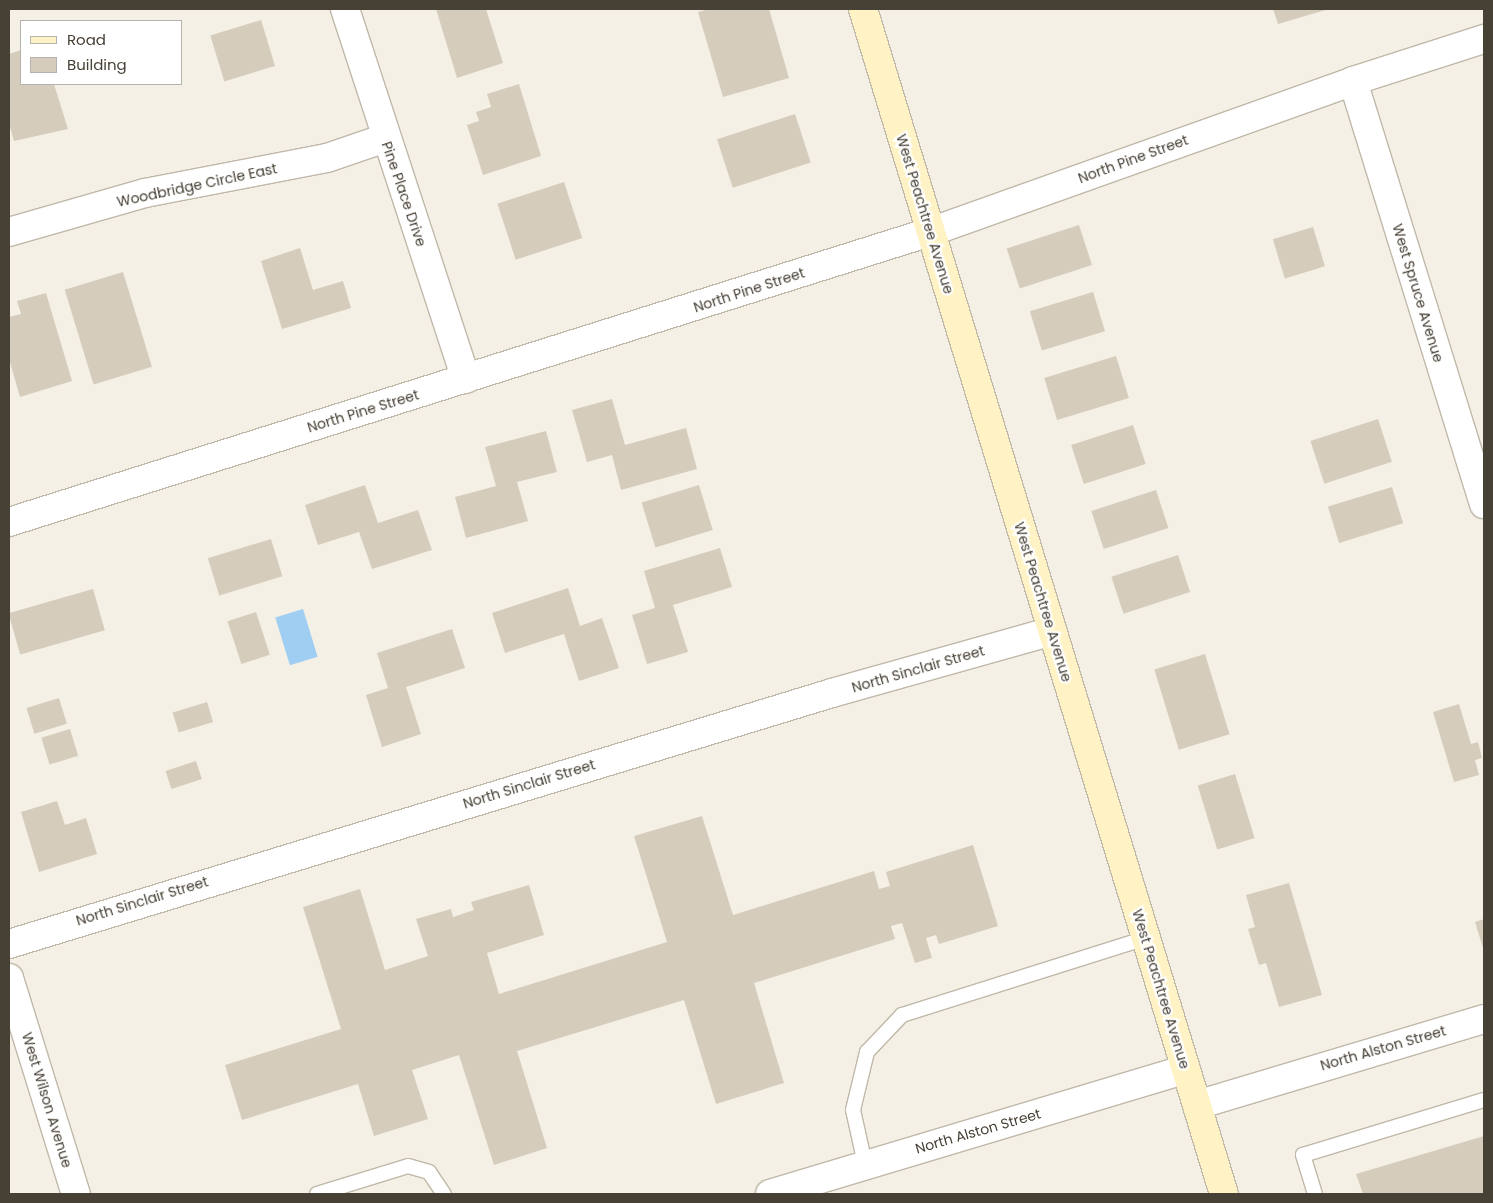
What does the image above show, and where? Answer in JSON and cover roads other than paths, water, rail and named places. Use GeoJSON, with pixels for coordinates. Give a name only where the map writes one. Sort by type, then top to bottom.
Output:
{"type":"FeatureCollection","features":[{"type":"Feature","properties":{"kind":"street","name":"Pine Place Drive"},"geometry":{"type":"LineString","coordinates":[[345,9],[385,138],[466,379]]}},
{"type":"Feature","properties":{"kind":"street","name":"West Peachtree Avenue"},"geometry":{"type":"LineString","coordinates":[[863,9],[1224,1194]]}},
{"type":"Feature","properties":{"kind":"street","name":"North Pine Street"},"geometry":{"type":"LineString","coordinates":[[9,522],[930,232],[1353,81],[1484,39]]}},
{"type":"Feature","properties":{"kind":"street","name":"West Spruce Avenue"},"geometry":{"type":"LineString","coordinates":[[1353,81],[1484,504]]}},
{"type":"Feature","properties":{"kind":"street","name":"Woodbridge Circle East"},"geometry":{"type":"LineString","coordinates":[[9,232],[145,193],[327,158],[385,138]]}},
{"type":"Feature","properties":{"kind":"street","name":"North Sinclair Street"},"geometry":{"type":"LineString","coordinates":[[9,944],[822,696],[1052,631]]}},
{"type":"Feature","properties":{"kind":"street","name":"West Wilson Avenue"},"geometry":{"type":"LineString","coordinates":[[9,978],[76,1194]]}},
{"type":"Feature","properties":{"kind":"street","name":"North Alston Street"},"geometry":{"type":"LineString","coordinates":[[1197,1105],[1484,1018]]}},
{"type":"Feature","properties":{"kind":"street","name":"North Alston Street"},"geometry":{"type":"LineString","coordinates":[[770,1194],[1186,1069]]}},
{"type":"Feature","properties":{"kind":"lane"},"geometry":{"type":"LineString","coordinates":[[865,1164],[854,1110],[867,1052],[902,1015],[1146,938]]}},
{"type":"Feature","properties":{"kind":"lane"},"geometry":{"type":"LineString","coordinates":[[1315,1194],[1303,1155],[1484,1100]]}},
{"type":"Feature","properties":{"kind":"lane"},"geometry":{"type":"LineString","coordinates":[[317,1194],[408,1166],[429,1172],[444,1194]]}},
{"type":"Feature","properties":{"kind":"water"},"geometry":{"type":"Polygon","coordinates":[[[303,609],[318,657],[290,665],[275,617],[303,609]]]}}]}
